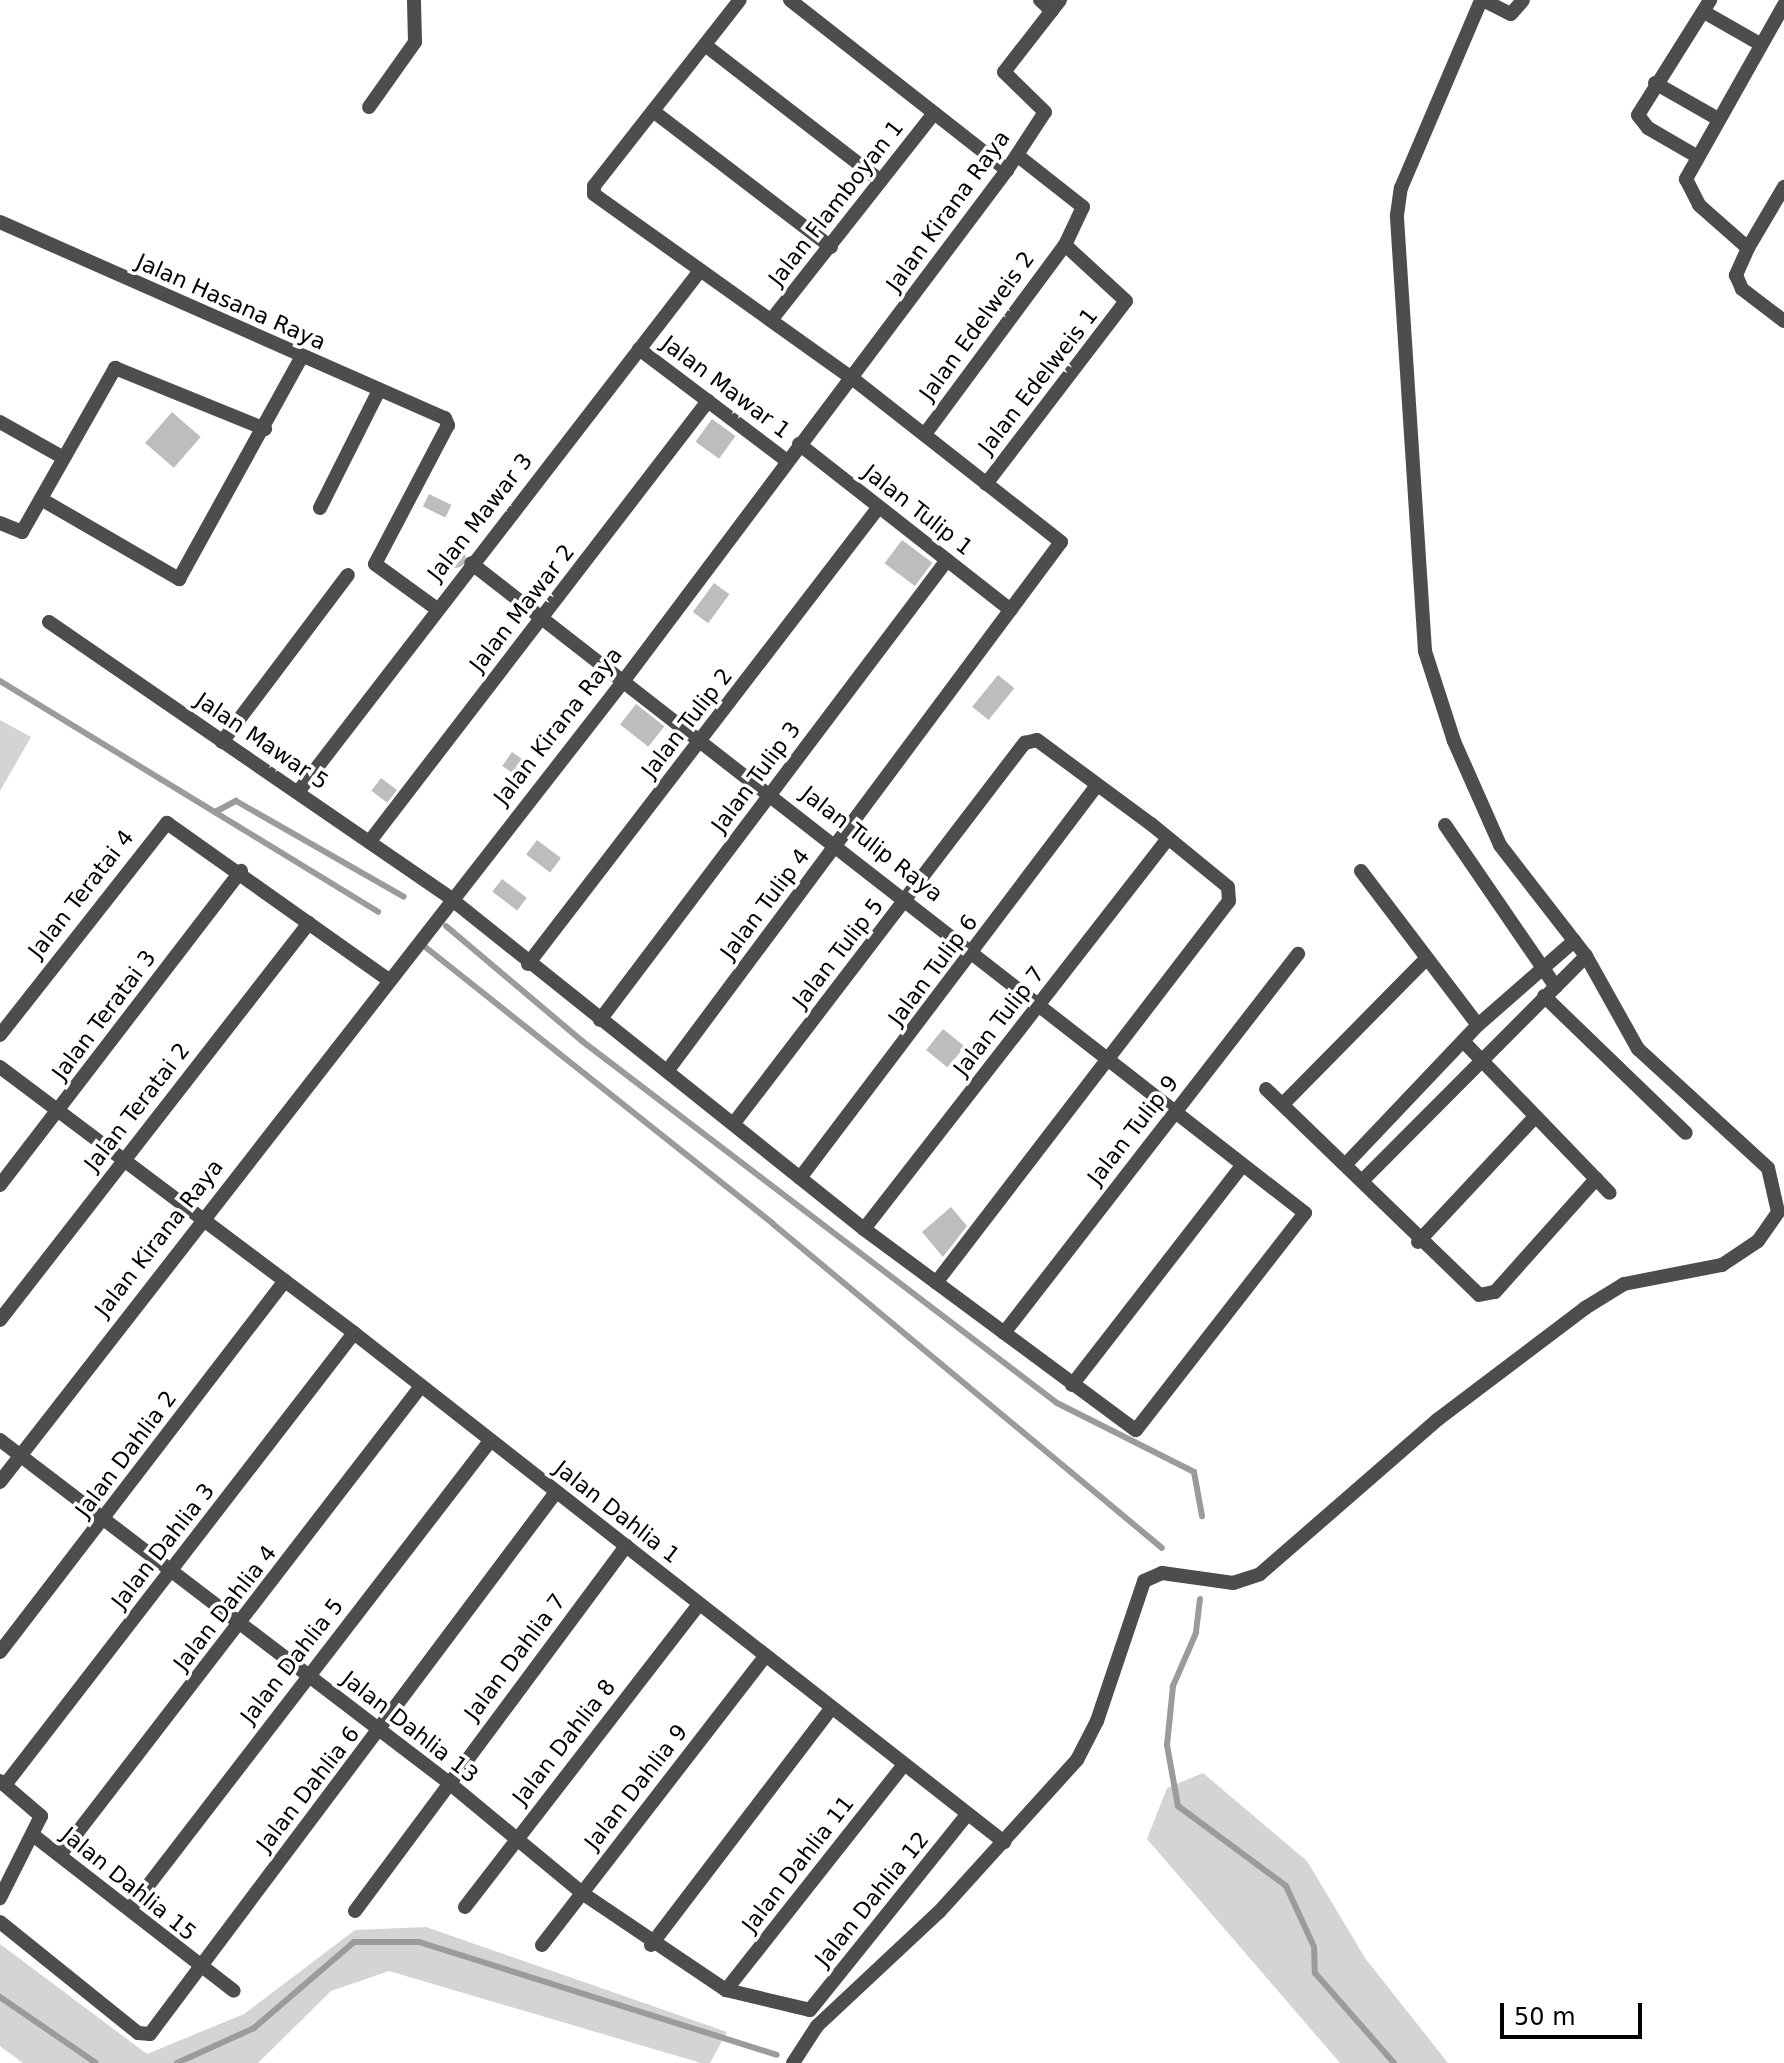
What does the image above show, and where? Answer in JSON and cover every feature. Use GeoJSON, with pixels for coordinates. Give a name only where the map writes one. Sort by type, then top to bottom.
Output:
{"type":"FeatureCollection","features":[{"type":"Feature","properties":{"kind":"street"},"geometry":{"type":"LineString","coordinates":[[369,107],[415,42],[414,0]]}},
{"type":"Feature","properties":{"kind":"street"},"geometry":{"type":"LineString","coordinates":[[740,0],[653,111],[831,247]]}},
{"type":"Feature","properties":{"kind":"street"},"geometry":{"type":"LineString","coordinates":[[790,0],[1007,170]]}},
{"type":"Feature","properties":{"kind":"street","name":"Jalan Kirana Raya"},"geometry":{"type":"LineString","coordinates":[[0,1482],[450,898],[622,683],[786,460],[853,379],[1007,170],[1045,111],[1004,72],[1056,5],[1040,0]]}},
{"type":"Feature","properties":{"kind":"street"},"geometry":{"type":"LineString","coordinates":[[793,2063],[817,2026],[1004,1842],[1085,1747],[1144,1581],[1162,1573],[1233,1583],[1271,1566],[1437,1420],[1585,1308],[1624,1284],[1722,1265],[1758,1241],[1778,1212],[1768,1168],[1638,1049],[1586,956],[1500,845],[1454,741],[1425,651],[1397,215],[1401,188],[1482,0],[1511,14],[1523,0]]}},
{"type":"Feature","properties":{"kind":"street"},"geometry":{"type":"LineString","coordinates":[[1748,248],[1715,222],[1688,188],[1698,157],[1784,5]]}},
{"type":"Feature","properties":{"kind":"street"},"geometry":{"type":"LineString","coordinates":[[1698,157],[1640,123],[1655,83],[1707,6],[1760,44]]}},
{"type":"Feature","properties":{"kind":"street"},"geometry":{"type":"LineString","coordinates":[[705,45],[881,181]]}},
{"type":"Feature","properties":{"kind":"street"},"geometry":{"type":"LineString","coordinates":[[1655,83],[1718,119]]}},
{"type":"Feature","properties":{"kind":"street","name":"Jalan Edelweis 1"},"geometry":{"type":"LineString","coordinates":[[653,111],[594,193],[699,272],[772,319],[853,379],[1061,542],[1011,610]]}},
{"type":"Feature","properties":{"kind":"street","name":"Jalan Flamboyan 1"},"geometry":{"type":"LineString","coordinates":[[772,319],[934,113]]}},
{"type":"Feature","properties":{"kind":"street","name":"Jalan Edelweis 2"},"geometry":{"type":"LineString","coordinates":[[925,434],[1065,245],[1083,207],[1017,155]]}},
{"type":"Feature","properties":{"kind":"street"},"geometry":{"type":"LineString","coordinates":[[1784,187],[1736,275],[1742,289],[1784,321]]}},
{"type":"Feature","properties":{"kind":"street","name":"Jalan Hasana Raya"},"geometry":{"type":"LineString","coordinates":[[0,222],[378,392],[445,418],[448,425],[375,564],[402,588],[437,609]]}},
{"type":"Feature","properties":{"kind":"street","name":"Jalan Edelweis 1"},"geometry":{"type":"LineString","coordinates":[[986,484],[1124,305],[1124,293],[1065,245]]}},
{"type":"Feature","properties":{"kind":"street","name":"Jalan Mawar 3"},"geometry":{"type":"LineString","coordinates":[[298,792],[471,563],[699,272]]}},
{"type":"Feature","properties":{"kind":"street","name":"Jalan Mawar 1"},"geometry":{"type":"LineString","coordinates":[[639,349],[786,460]]}},
{"type":"Feature","properties":{"kind":"street"},"geometry":{"type":"LineString","coordinates":[[41,499],[176,581],[265,429],[301,358]]}},
{"type":"Feature","properties":{"kind":"street"},"geometry":{"type":"LineString","coordinates":[[0,523],[22,532],[115,368],[265,429]]}},
{"type":"Feature","properties":{"kind":"street"},"geometry":{"type":"LineString","coordinates":[[320,508],[378,392]]}},
{"type":"Feature","properties":{"kind":"street","name":"Jalan Mawar 2"},"geometry":{"type":"LineString","coordinates":[[370,841],[708,401]]}},
{"type":"Feature","properties":{"kind":"street"},"geometry":{"type":"LineString","coordinates":[[0,422],[62,457]]}},
{"type":"Feature","properties":{"kind":"street","name":"Jalan Tulip 1"},"geometry":{"type":"LineString","coordinates":[[799,444],[1011,610]]}},
{"type":"Feature","properties":{"kind":"street","name":"Jalan Tulip 2"},"geometry":{"type":"LineString","coordinates":[[528,964],[878,508]]}},
{"type":"Feature","properties":{"kind":"street","name":"Jalan Tulip 3"},"geometry":{"type":"LineString","coordinates":[[600,1020],[947,560]]}},
{"type":"Feature","properties":{"kind":"street","name":"Jalan Tulip Raya"},"geometry":{"type":"LineString","coordinates":[[471,563],[622,683],[702,740],[908,898],[974,954],[1305,1213],[1136,1430],[1072,1385]]}},
{"type":"Feature","properties":{"kind":"street"},"geometry":{"type":"LineString","coordinates":[[222,742],[348,575]]}},
{"type":"Feature","properties":{"kind":"street","name":"Jalan Tulip 4"},"geometry":{"type":"LineString","coordinates":[[668,1070],[1011,610]]}},
{"type":"Feature","properties":{"kind":"street","name":"Jalan Mawar 5"},"geometry":{"type":"LineString","coordinates":[[49,622],[450,898],[528,964],[668,1070],[864,1229],[1072,1385]]}},
{"type":"Feature","properties":{"kind":"street","name":"Jalan Tulip 5"},"geometry":{"type":"LineString","coordinates":[[734,1123],[1025,743],[1037,740],[1097,786]]}},
{"type":"Feature","properties":{"kind":"street"},"geometry":{"type":"LineString","coordinates":[[936,1283],[1109,1059],[1231,893],[1168,838],[1097,786]]}},
{"type":"Feature","properties":{"kind":"street","name":"Jalan Tulip 6"},"geometry":{"type":"LineString","coordinates":[[800,1178],[974,954],[1097,786]]}},
{"type":"Feature","properties":{"kind":"street","name":"Jalan Teratai 4"},"geometry":{"type":"LineString","coordinates":[[0,1035],[163,825],[171,824],[241,871]]}},
{"type":"Feature","properties":{"kind":"street"},"geometry":{"type":"LineString","coordinates":[[1445,825],[1542,967],[1550,991],[1686,1133]]}},
{"type":"Feature","properties":{"kind":"street","name":"Jalan Tulip 7"},"geometry":{"type":"LineString","coordinates":[[864,1229],[1168,838]]}},
{"type":"Feature","properties":{"kind":"street"},"geometry":{"type":"LineString","coordinates":[[241,871],[387,979]]}},
{"type":"Feature","properties":{"kind":"street","name":"Jalan Teratai 3"},"geometry":{"type":"LineString","coordinates":[[0,1185],[241,871]]}},
{"type":"Feature","properties":{"kind":"street"},"geometry":{"type":"LineString","coordinates":[[1361,871],[1478,1025]]}},
{"type":"Feature","properties":{"kind":"street","name":"Jalan Teratai 2"},"geometry":{"type":"LineString","coordinates":[[0,1320],[309,923]]}},
{"type":"Feature","properties":{"kind":"street"},"geometry":{"type":"LineString","coordinates":[[1346,1164],[1478,1025],[1574,941]]}},
{"type":"Feature","properties":{"kind":"street","name":"Jalan Tulip 9"},"geometry":{"type":"LineString","coordinates":[[1004,1333],[1298,954]]}},
{"type":"Feature","properties":{"kind":"street"},"geometry":{"type":"LineString","coordinates":[[1363,1180],[1586,956]]}},
{"type":"Feature","properties":{"kind":"street"},"geometry":{"type":"LineString","coordinates":[[1283,1104],[1426,959]]}},
{"type":"Feature","properties":{"kind":"street"},"geometry":{"type":"LineString","coordinates":[[1463,1041],[1478,1062],[1610,1193]]}},
{"type":"Feature","properties":{"kind":"street","name":"Jalan Dahlia 1"},"geometry":{"type":"LineString","coordinates":[[0,1067],[354,1333],[1004,1842]]}},
{"type":"Feature","properties":{"kind":"street"},"geometry":{"type":"LineString","coordinates":[[1266,1089],[1363,1180],[1418,1242],[1487,1297],[1596,1179]]}},
{"type":"Feature","properties":{"kind":"street"},"geometry":{"type":"LineString","coordinates":[[1418,1242],[1534,1118]]}},
{"type":"Feature","properties":{"kind":"street"},"geometry":{"type":"LineString","coordinates":[[1072,1385],[1242,1166]]}},
{"type":"Feature","properties":{"kind":"street","name":"Jalan Dahlia 2"},"geometry":{"type":"LineString","coordinates":[[0,1652],[285,1281]]}},
{"type":"Feature","properties":{"kind":"street","name":"Jalan Dahlia 3"},"geometry":{"type":"LineString","coordinates":[[2,1783],[173,1570],[354,1333]]}},
{"type":"Feature","properties":{"kind":"street","name":"Jalan Dahlia 4"},"geometry":{"type":"LineString","coordinates":[[60,1855],[242,1624],[421,1386]]}},
{"type":"Feature","properties":{"kind":"street","name":"Jalan Dahlia 13"},"geometry":{"type":"LineString","coordinates":[[0,1440],[381,1730],[448,1782],[515,1841],[651,1945],[726,1990],[810,2010]]}},
{"type":"Feature","properties":{"kind":"street","name":"Jalan Dahlia 5"},"geometry":{"type":"LineString","coordinates":[[130,1909],[490,1441]]}},
{"type":"Feature","properties":{"kind":"street","name":"Jalan Dahlia 6"},"geometry":{"type":"LineString","coordinates":[[0,1922],[138,2033],[150,2034],[197,1967],[381,1730],[556,1492]]}},
{"type":"Feature","properties":{"kind":"street","name":"Jalan Dahlia 7"},"geometry":{"type":"LineString","coordinates":[[355,1911],[626,1546]]}},
{"type":"Feature","properties":{"kind":"street","name":"Jalan Dahlia 8"},"geometry":{"type":"LineString","coordinates":[[465,1907],[699,1604]]}},
{"type":"Feature","properties":{"kind":"street","name":"Jalan Dahlia 9"},"geometry":{"type":"LineString","coordinates":[[542,1945],[765,1656]]}},
{"type":"Feature","properties":{"kind":"street"},"geometry":{"type":"LineString","coordinates":[[651,1945],[831,1709]]}},
{"type":"Feature","properties":{"kind":"street","name":"Jalan Dahlia 11"},"geometry":{"type":"LineString","coordinates":[[726,1990],[904,1765]]}},
{"type":"Feature","properties":{"kind":"street"},"geometry":{"type":"LineString","coordinates":[[0,1898],[41,1816],[2,1783]]}},
{"type":"Feature","properties":{"kind":"street","name":"Jalan Dahlia 12"},"geometry":{"type":"LineString","coordinates":[[810,2010],[967,1815]]}},
{"type":"Feature","properties":{"kind":"street","name":"Jalan Dahlia 15"},"geometry":{"type":"LineString","coordinates":[[33,1835],[130,1909],[197,1967],[234,1991]]}},
{"type":"Feature","properties":{"kind":"shaded area"},"geometry":{"type":"Polygon","coordinates":[[[0,720],[31,737],[0,791],[0,720]]]}},
{"type":"Feature","properties":{"kind":"shaded area"},"geometry":{"type":"Polygon","coordinates":[[[1203,1773],[1307,1861],[1365,1958],[1448,2063],[1340,2063],[1147,1839],[1167,1788],[1203,1773]]]}},
{"type":"Feature","properties":{"kind":"shaded area"},"geometry":{"type":"Polygon","coordinates":[[[426,1927],[727,2032],[710,2063],[701,2063],[389,1971],[331,1991],[258,2063],[23,2063],[0,2046],[0,1944],[147,2054],[244,2014],[355,1930],[426,1927]]]}},
{"type":"Feature","properties":{"kind":"building"},"geometry":{"type":"Polygon","coordinates":[[[172,412],[201,437],[174,468],[145,443],[172,412]]]}},
{"type":"Feature","properties":{"kind":"building"},"geometry":{"type":"Polygon","coordinates":[[[712,419],[735,436],[719,459],[696,442],[712,419]]]}},
{"type":"Feature","properties":{"kind":"building"},"geometry":{"type":"Polygon","coordinates":[[[429,494],[451,505],[445,518],[423,507],[429,494]]]}},
{"type":"Feature","properties":{"kind":"building"},"geometry":{"type":"Polygon","coordinates":[[[902,540],[932,563],[915,586],[885,563],[902,540]]]}},
{"type":"Feature","properties":{"kind":"building"},"geometry":{"type":"Polygon","coordinates":[[[456,548],[463,551],[466,558],[463,565],[456,568],[449,565],[446,558],[449,551],[456,548]]]}},
{"type":"Feature","properties":{"kind":"building"},"geometry":{"type":"Polygon","coordinates":[[[714,583],[729,594],[708,623],[693,612],[714,583]]]}},
{"type":"Feature","properties":{"kind":"building"},"geometry":{"type":"Polygon","coordinates":[[[998,675],[1014,688],[989,720],[972,707],[998,675]]]}},
{"type":"Feature","properties":{"kind":"building"},"geometry":{"type":"Polygon","coordinates":[[[636,704],[664,726],[648,747],[620,724],[636,704]]]}},
{"type":"Feature","properties":{"kind":"building"},"geometry":{"type":"Polygon","coordinates":[[[512,752],[532,766],[522,780],[502,766],[512,752]]]}},
{"type":"Feature","properties":{"kind":"building"},"geometry":{"type":"Polygon","coordinates":[[[381,778],[397,790],[387,803],[371,791],[381,778]]]}},
{"type":"Feature","properties":{"kind":"building"},"geometry":{"type":"Polygon","coordinates":[[[537,840],[561,858],[550,872],[526,854],[537,840]]]}},
{"type":"Feature","properties":{"kind":"building"},"geometry":{"type":"Polygon","coordinates":[[[502,879],[527,898],[517,910],[492,892],[502,879]]]}},
{"type":"Feature","properties":{"kind":"building"},"geometry":{"type":"Polygon","coordinates":[[[943,1029],[965,1047],[948,1068],[926,1050],[943,1029]]]}},
{"type":"Feature","properties":{"kind":"building"},"geometry":{"type":"Polygon","coordinates":[[[951,1207],[967,1226],[943,1257],[922,1232],[951,1207]]]}},
{"type":"Feature","properties":{"kind":"waterway"},"geometry":{"type":"LineString","coordinates":[[0,681],[378,912]]}},
{"type":"Feature","properties":{"kind":"waterway"},"geometry":{"type":"LineString","coordinates":[[215,812],[236,801],[404,897]]}},
{"type":"Feature","properties":{"kind":"waterway"},"geometry":{"type":"LineString","coordinates":[[446,926],[582,1041],[1057,1403],[1194,1472],[1202,1516]]}},
{"type":"Feature","properties":{"kind":"waterway"},"geometry":{"type":"LineString","coordinates":[[424,946],[773,1224],[1162,1548]]}},
{"type":"Feature","properties":{"kind":"waterway"},"geometry":{"type":"LineString","coordinates":[[1200,1599],[1196,1633],[1173,1686],[1167,1745],[1178,1806],[1286,1886],[1314,1947],[1315,1973],[1394,2063]]}},
{"type":"Feature","properties":{"kind":"waterway"},"geometry":{"type":"LineString","coordinates":[[177,2063],[254,2028],[354,1942],[419,1942],[777,2055]]}},
{"type":"Feature","properties":{"kind":"waterway"},"geometry":{"type":"LineString","coordinates":[[0,1997],[96,2063]]}}]}
